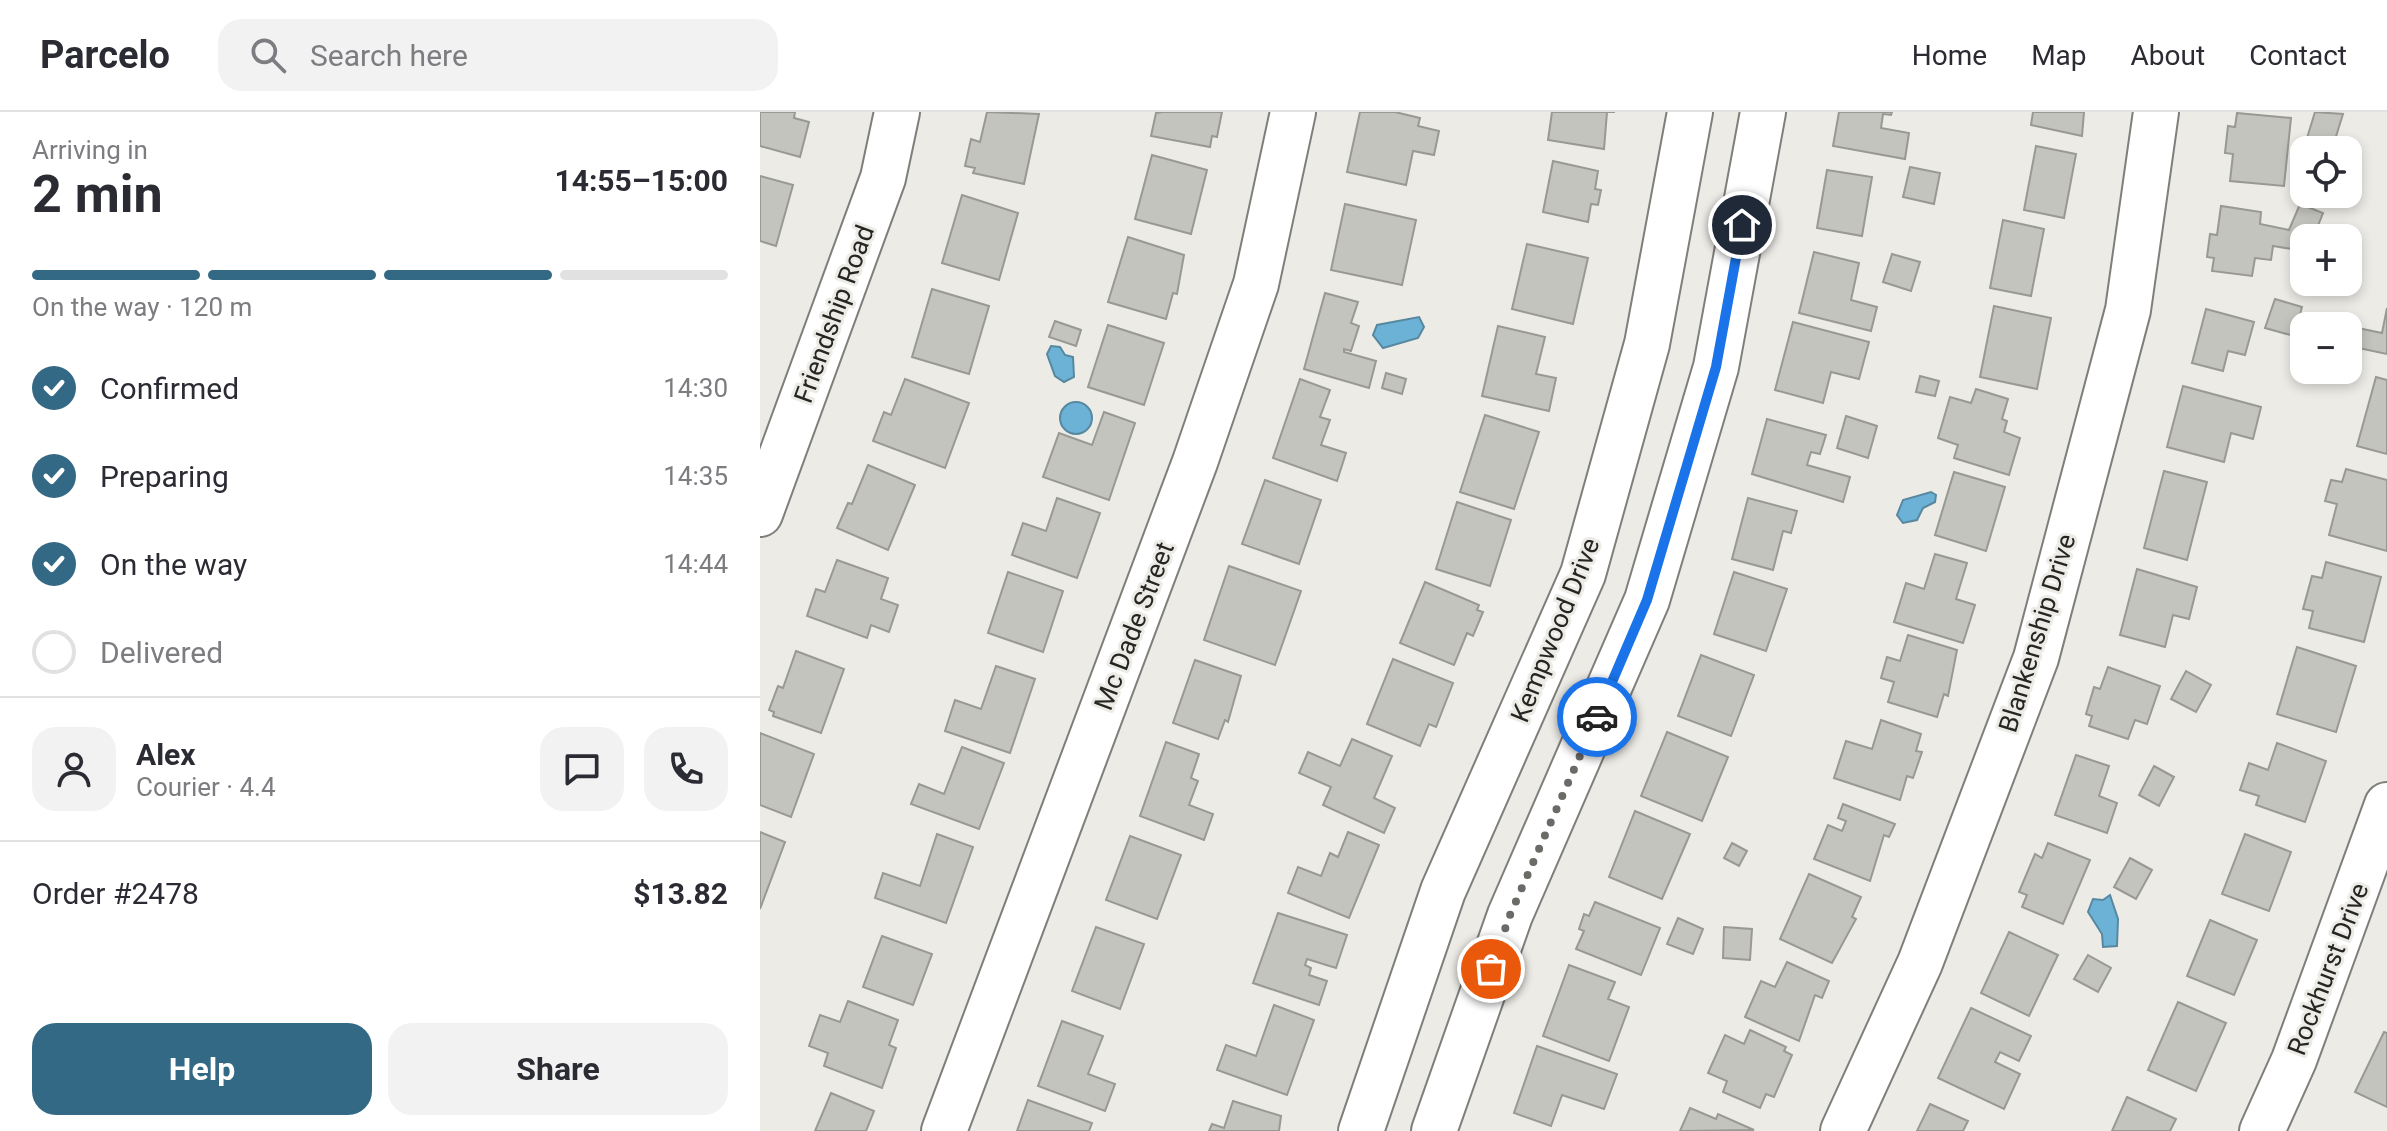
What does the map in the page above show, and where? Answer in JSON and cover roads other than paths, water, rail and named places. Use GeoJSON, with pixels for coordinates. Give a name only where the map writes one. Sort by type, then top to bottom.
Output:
{"type":"FeatureCollection","features":[{"type":"Feature","properties":{"kind":"street","name":"Friendship Road"},"geometry":{"type":"LineString","coordinates":[[760,514],[883,178],[897,112]]}},
{"type":"Feature","properties":{"kind":"street","name":"Mc Dade Street"},"geometry":{"type":"LineString","coordinates":[[944,1131],[1200,447],[1256,284],[1293,112]]}},
{"type":"Feature","properties":{"kind":"street","name":"Kempwood Drive"},"geometry":{"type":"LineString","coordinates":[[1361,1131],[1443,891],[1589,553],[1647,344],[1690,112]]}},
{"type":"Feature","properties":{"kind":"street"},"geometry":{"type":"LineString","coordinates":[[1434,1131],[1510,915],[1647,600],[1716,367],[1763,112]]}},
{"type":"Feature","properties":{"kind":"street","name":"Blankenship Drive"},"geometry":{"type":"LineString","coordinates":[[1843,1131],[1920,963],[2036,658],[2128,310],[2156,112]]}},
{"type":"Feature","properties":{"kind":"street"},"geometry":{"type":"LineString","coordinates":[[1589,553],[1654,577]]}},
{"type":"Feature","properties":{"kind":"street","name":"Rockhurst Drive"},"geometry":{"type":"LineString","coordinates":[[2262,1131],[2294,1060],[2387,805]]}},
{"type":"Feature","properties":{"kind":"water"},"geometry":{"type":"Polygon","coordinates":[[[1419,317],[1424,327],[1418,338],[1383,348],[1373,335],[1377,325],[1419,317]]]}},
{"type":"Feature","properties":{"kind":"water"},"geometry":{"type":"Polygon","coordinates":[[[1051,346],[1060,347],[1065,355],[1073,357],[1074,377],[1064,382],[1055,376],[1047,354],[1051,346]]]}},
{"type":"Feature","properties":{"kind":"water"},"geometry":{"type":"Polygon","coordinates":[[[1076,402],[1087,407],[1092,418],[1087,429],[1076,434],[1065,429],[1060,418],[1065,407],[1076,402]]]}},
{"type":"Feature","properties":{"kind":"water"},"geometry":{"type":"Polygon","coordinates":[[[1931,492],[1936,495],[1935,502],[1923,508],[1917,520],[1903,523],[1897,515],[1903,500],[1931,492]]]}},
{"type":"Feature","properties":{"kind":"water"},"geometry":{"type":"Polygon","coordinates":[[[2110,895],[2118,919],[2117,946],[2103,947],[2102,934],[2088,912],[2093,899],[2103,900],[2110,895]]]}}]}
